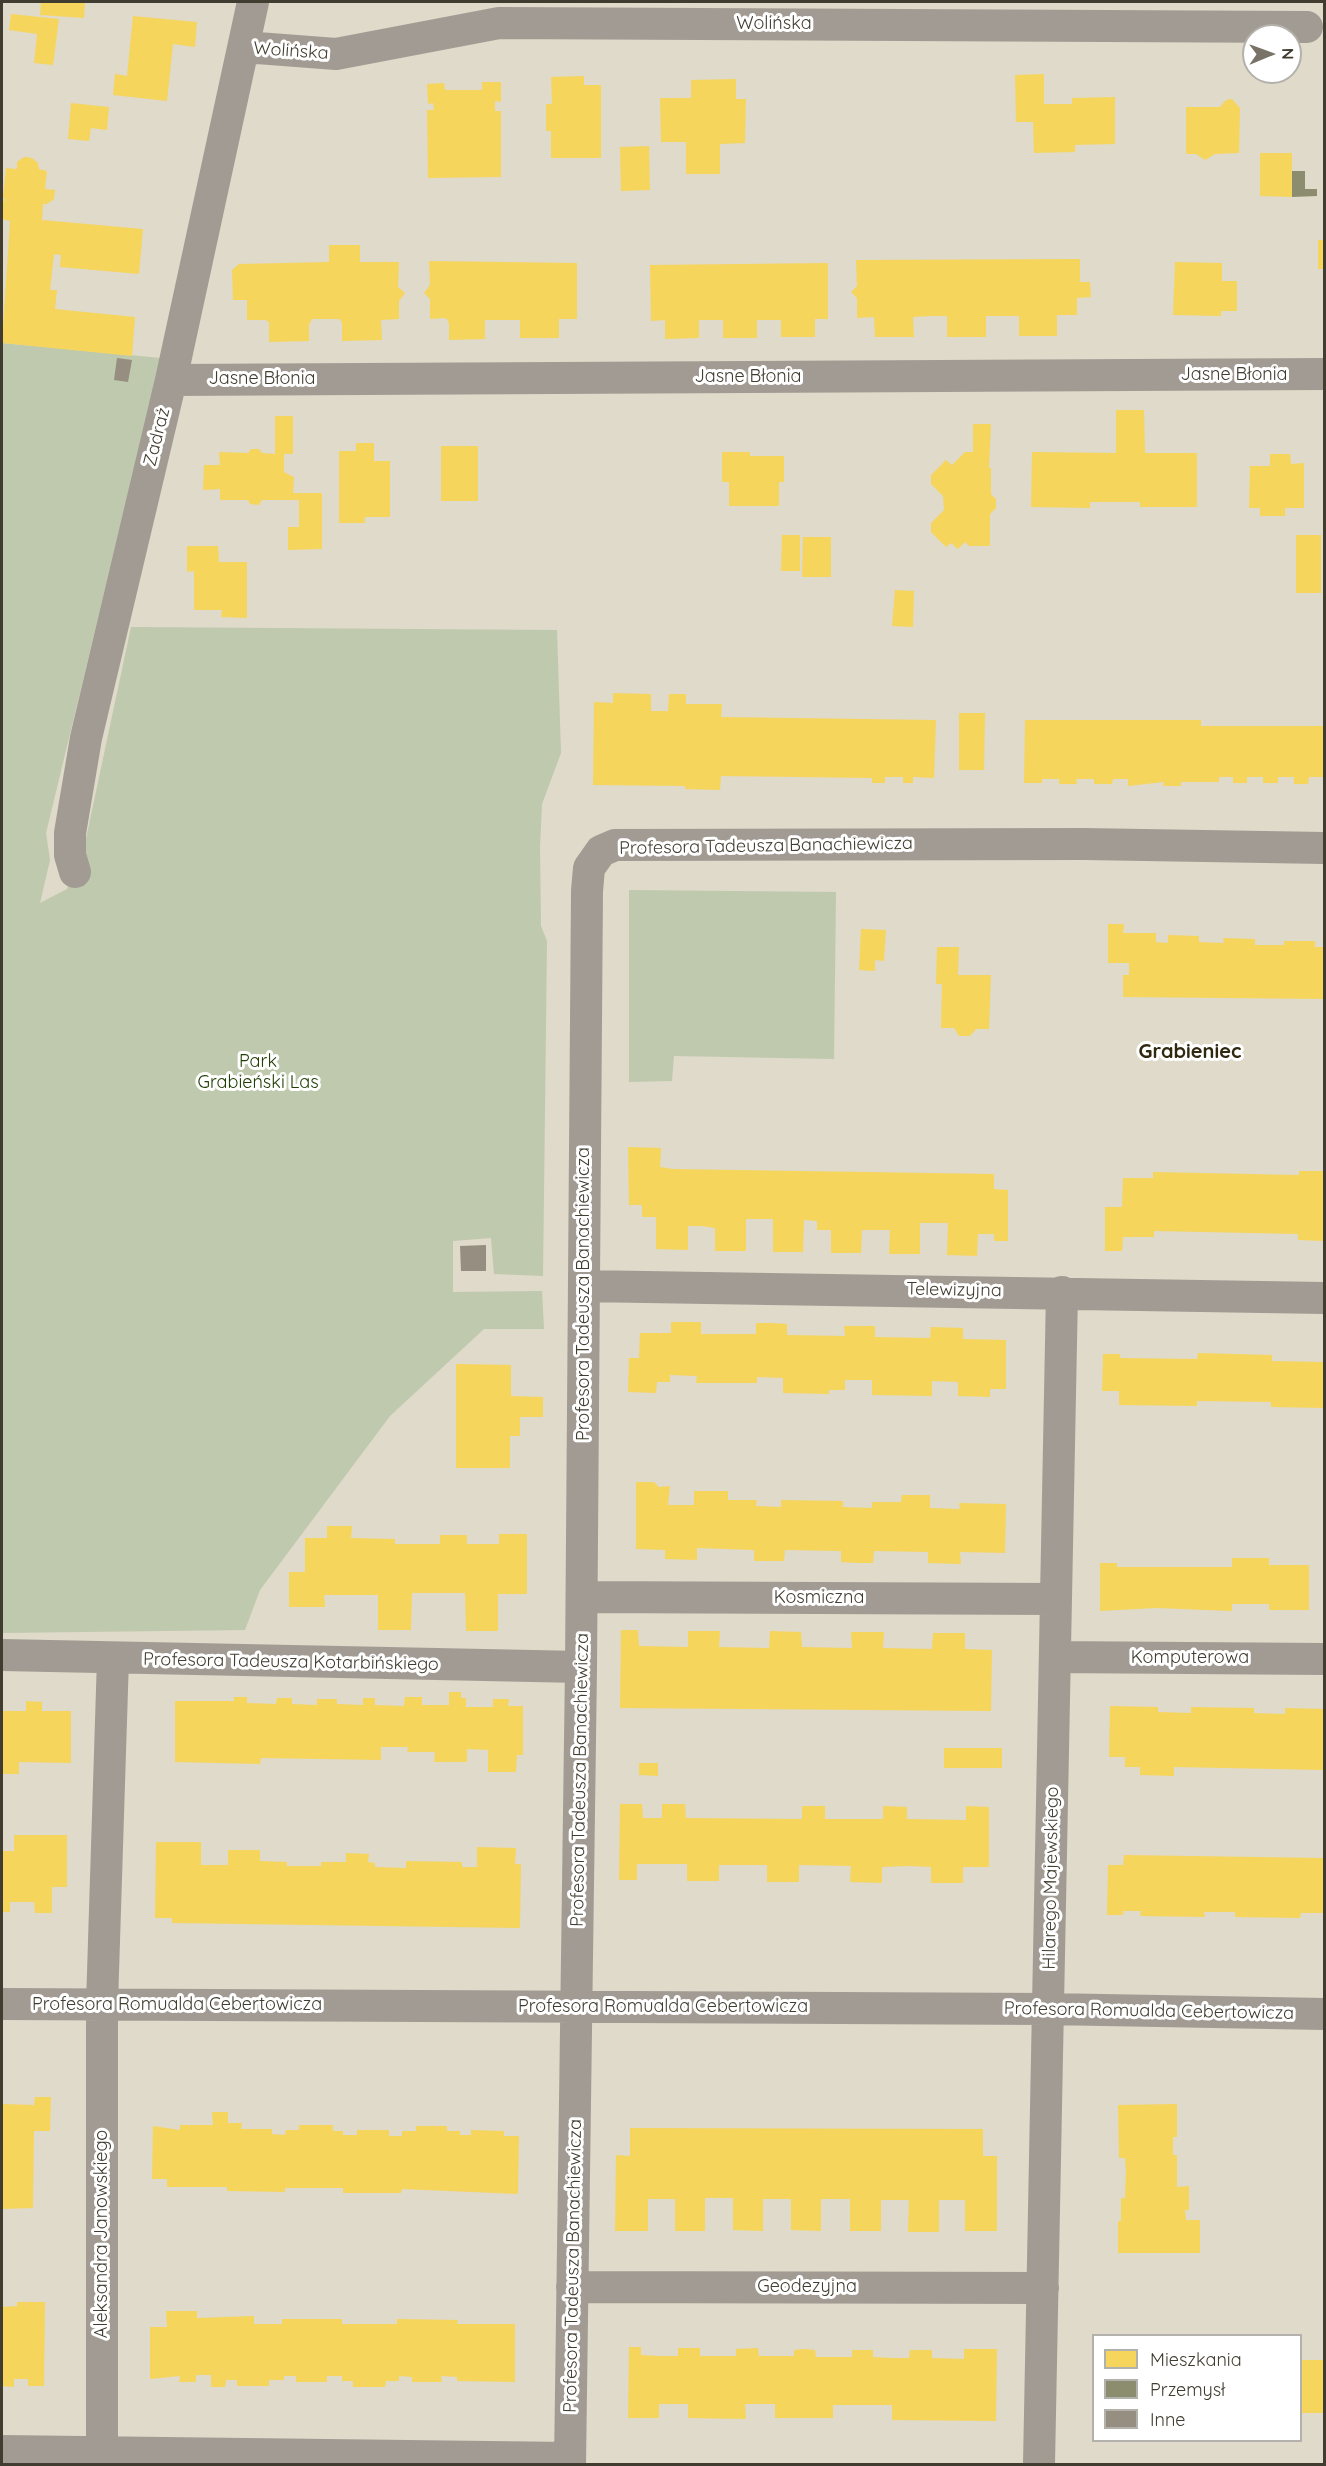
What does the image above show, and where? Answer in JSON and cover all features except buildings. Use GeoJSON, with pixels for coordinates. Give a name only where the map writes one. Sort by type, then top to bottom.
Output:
{"type":"FeatureCollection","features":[{"type":"Feature","properties":{"kind":"street","name":"Zadraż"},"geometry":{"type":"LineString","coordinates":[[75,872],[70,855],[70,832],[86,738],[171,380],[253,2]]}},
{"type":"Feature","properties":{"kind":"street","name":"Wolińska"},"geometry":{"type":"LineString","coordinates":[[244,47],[336,54],[499,23],[1307,27]]}},
{"type":"Feature","properties":{"kind":"street","name":"Jasne Błonia"},"geometry":{"type":"LineString","coordinates":[[171,380],[1324,374]]}},
{"type":"Feature","properties":{"kind":"street","name":"Profesora Tadeusza Banachiewicza"},"geometry":{"type":"LineString","coordinates":[[570,2461],[578,2007],[587,891],[590,868],[601,851],[615,845],[1084,844],[1324,848]]}},
{"type":"Feature","properties":{"kind":"street","name":"Telewizyjna"},"geometry":{"type":"LineString","coordinates":[[584,1286],[1324,1298]]}},
{"type":"Feature","properties":{"kind":"street","name":"Hilarego Majewskiego"},"geometry":{"type":"LineString","coordinates":[[1039,2464],[1062,1292]]}},
{"type":"Feature","properties":{"kind":"street","name":"Kosmiczna"},"geometry":{"type":"LineString","coordinates":[[582,1598],[1056,1599]]}},
{"type":"Feature","properties":{"kind":"street","name":"Profesora Tadeusza Kotarbińskiego"},"geometry":{"type":"LineString","coordinates":[[2,1656],[581,1667]]}},
{"type":"Feature","properties":{"kind":"street","name":"Komputerowa"},"geometry":{"type":"LineString","coordinates":[[1055,1657],[1324,1659]]}},
{"type":"Feature","properties":{"kind":"street","name":"Aleksandra Janowskiego"},"geometry":{"type":"LineString","coordinates":[[102,2458],[102,2004],[113,1658]]}},
{"type":"Feature","properties":{"kind":"street","name":"Profesora Romualda Cebertowicza"},"geometry":{"type":"LineString","coordinates":[[2,2004],[1048,2009],[1324,2014]]}},
{"type":"Feature","properties":{"kind":"street","name":"Geodezyjna"},"geometry":{"type":"LineString","coordinates":[[572,2287],[1042,2288]]}},
{"type":"Feature","properties":{"kind":"street"},"geometry":{"type":"LineString","coordinates":[[2,2451],[102,2458],[570,2461]]}},
{"type":"Feature","properties":{"kind":"green space","name":"Park Grabieński Las"},"geometry":{"type":"Polygon","coordinates":[[[2,343],[161,358],[46,833],[50,860],[40,903],[67,889],[84,848],[131,627],[557,630],[561,753],[542,804],[540,847],[541,926],[547,941],[543,1276],[494,1274],[491,1238],[453,1241],[453,1292],[542,1291],[544,1329],[484,1329],[390,1416],[260,1590],[245,1630],[2,1633],[2,343]]]}},
{"type":"Feature","properties":{"kind":"green space"},"geometry":{"type":"Polygon","coordinates":[[[629,890],[836,892],[834,1059],[674,1056],[672,1081],[629,1082],[629,890]]]}},
{"type":"Feature","properties":{"kind":"district","name":"Grabieniec"},"geometry":{"type":"Point","coordinates":[1190,1052]}}]}
